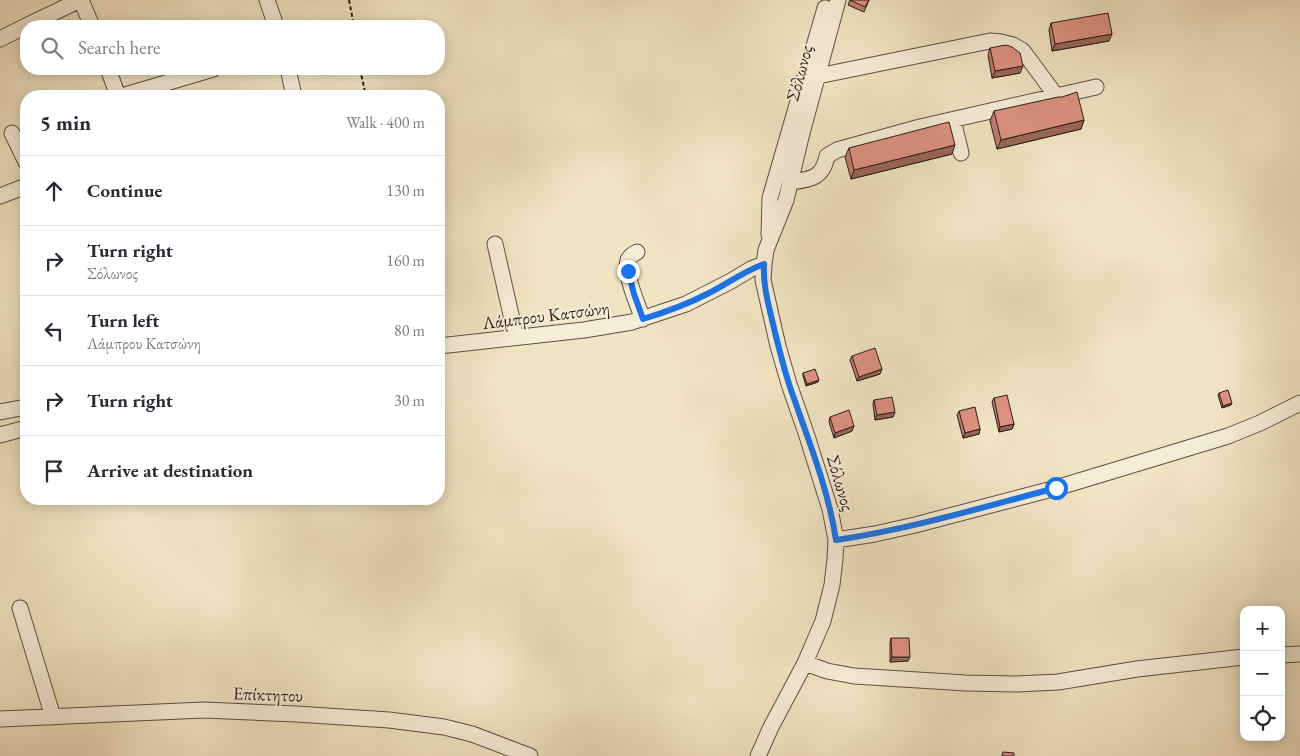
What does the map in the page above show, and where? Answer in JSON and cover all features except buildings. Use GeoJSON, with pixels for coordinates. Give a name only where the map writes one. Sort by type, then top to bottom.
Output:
{"type":"FeatureCollection","features":[{"type":"Feature","properties":{"kind":"street"},"geometry":{"type":"LineString","coordinates":[[39,20],[81,0],[89,20]]}},
{"type":"Feature","properties":{"kind":"street"},"geometry":{"type":"LineString","coordinates":[[267,0],[274,20]]}},
{"type":"Feature","properties":{"kind":"street","name":"Σόλωνος"},"geometry":{"type":"LineString","coordinates":[[769,242],[770,198],[827,0]]}},
{"type":"Feature","properties":{"kind":"street","name":"Σόλωνος"},"geometry":{"type":"LineString","coordinates":[[758,756],[805,663],[823,621],[832,585],[836,540],[830,509],[789,384],[763,280],[764,264],[769,242],[786,200],[838,0]]}},
{"type":"Feature","properties":{"kind":"street"},"geometry":{"type":"LineString","coordinates":[[0,39],[20,29]]}},
{"type":"Feature","properties":{"kind":"street"},"geometry":{"type":"LineString","coordinates":[[818,76],[990,41],[1013,45],[1023,51],[1057,97]]}},
{"type":"Feature","properties":{"kind":"street"},"geometry":{"type":"LineString","coordinates":[[110,75],[116,90]]}},
{"type":"Feature","properties":{"kind":"street"},"geometry":{"type":"LineString","coordinates":[[142,90],[193,75]]}},
{"type":"Feature","properties":{"kind":"street"},"geometry":{"type":"LineString","coordinates":[[289,75],[293,90]]}},
{"type":"Feature","properties":{"kind":"street"},"geometry":{"type":"LineString","coordinates":[[790,182],[815,177],[826,164],[828,156],[837,150],[920,127],[1096,87]]}},
{"type":"Feature","properties":{"kind":"street"},"geometry":{"type":"LineString","coordinates":[[953,120],[961,152]]}},
{"type":"Feature","properties":{"kind":"street"},"geometry":{"type":"LineString","coordinates":[[12,133],[20,150]]}},
{"type":"Feature","properties":{"kind":"street"},"geometry":{"type":"LineString","coordinates":[[0,196],[20,188]]}},
{"type":"Feature","properties":{"kind":"street"},"geometry":{"type":"LineString","coordinates":[[495,244],[516,337]]}},
{"type":"Feature","properties":{"kind":"street"},"geometry":{"type":"LineString","coordinates":[[636,252],[630,257],[628,266],[634,294],[643,319]]}},
{"type":"Feature","properties":{"kind":"street","name":"Λάμπρου Κατσώνη"},"geometry":{"type":"LineString","coordinates":[[445,345],[612,326],[643,319],[686,304],[764,264]]}},
{"type":"Feature","properties":{"kind":"street"},"geometry":{"type":"LineString","coordinates":[[836,540],[915,526],[1056,488],[1228,436],[1260,423],[1300,403]]}},
{"type":"Feature","properties":{"kind":"street"},"geometry":{"type":"LineString","coordinates":[[0,412],[20,408]]}},
{"type":"Feature","properties":{"kind":"street"},"geometry":{"type":"LineString","coordinates":[[0,435],[20,430]]}},
{"type":"Feature","properties":{"kind":"street"},"geometry":{"type":"LineString","coordinates":[[20,608],[53,717]]}},
{"type":"Feature","properties":{"kind":"street"},"geometry":{"type":"LineString","coordinates":[[1285,655],[1300,654]]}},
{"type":"Feature","properties":{"kind":"street"},"geometry":{"type":"LineString","coordinates":[[805,663],[827,671],[854,676],[1017,684],[1058,682],[1144,668],[1240,657]]}},
{"type":"Feature","properties":{"kind":"street","name":"Επίκτητου"},"geometry":{"type":"LineString","coordinates":[[0,719],[204,710],[389,720],[444,726],[472,734],[530,756]]}},
{"type":"Feature","properties":{"kind":"path"},"geometry":{"type":"LineString","coordinates":[[348,0],[353,20]]}},
{"type":"Feature","properties":{"kind":"path"},"geometry":{"type":"LineString","coordinates":[[361,75],[365,90]]}},
{"type":"Feature","properties":{"kind":"route"},"geometry":{"type":"LineString","coordinates":[[628,271],[643,319],[708,294],[751,269],[764,264],[763,280],[765,292],[778,346],[824,488],[836,540],[915,526],[1056,488]]}}]}
